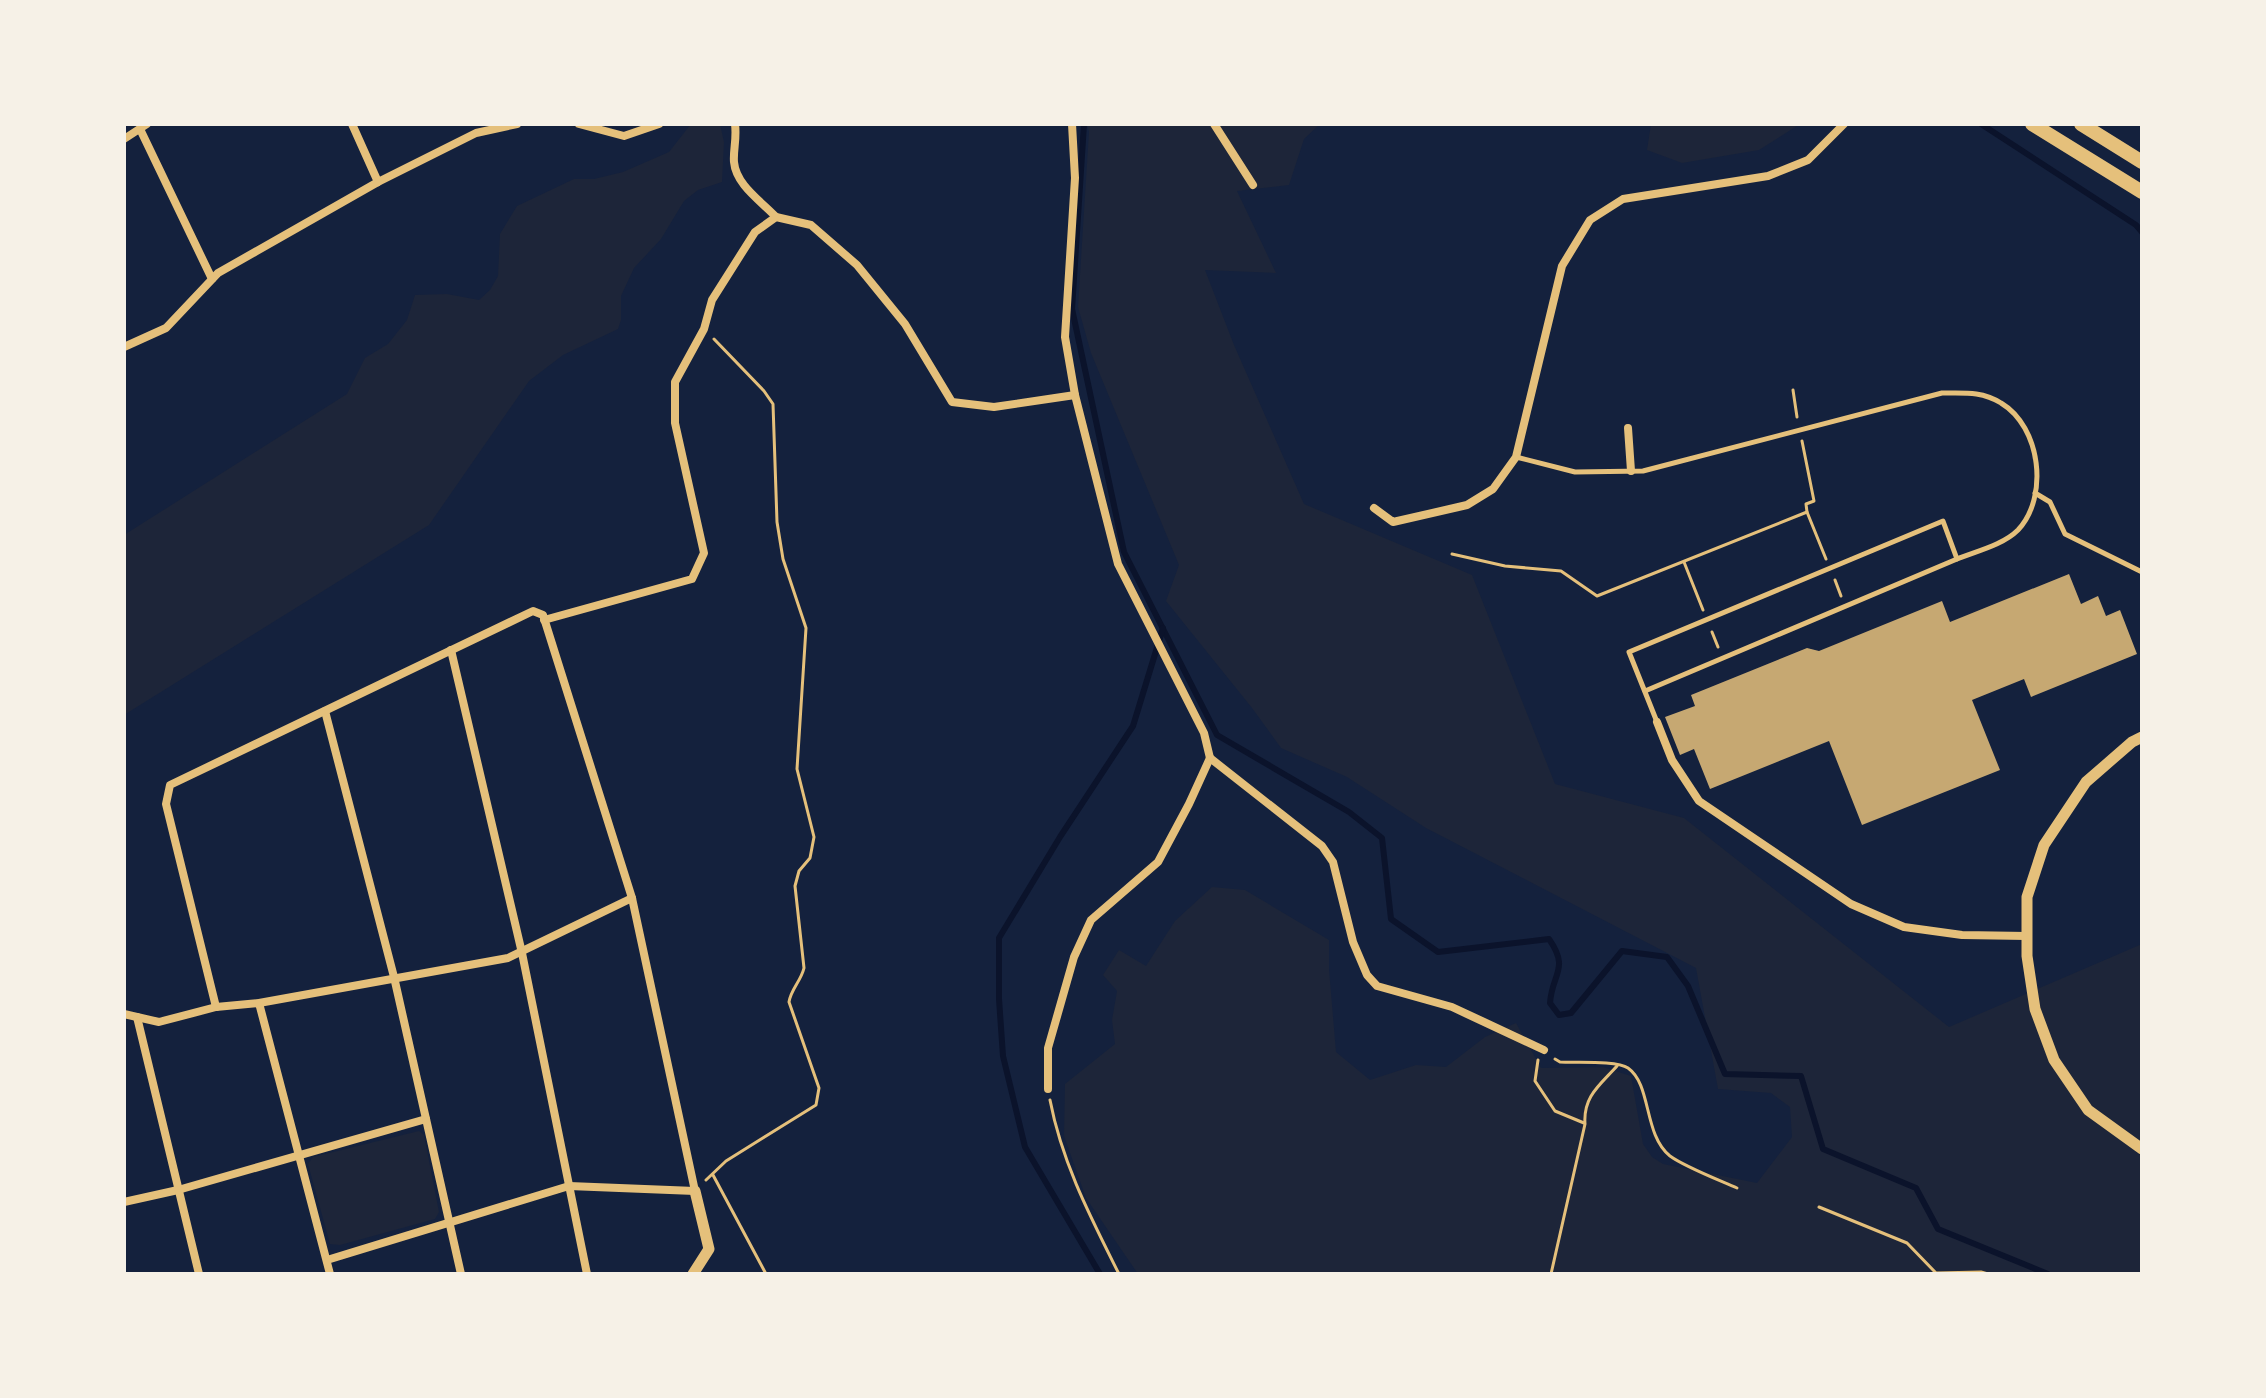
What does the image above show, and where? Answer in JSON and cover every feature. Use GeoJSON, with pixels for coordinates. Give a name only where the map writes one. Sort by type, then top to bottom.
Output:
{"type":"FeatureCollection","features":[{"type":"Feature","properties":{"kind":"main road"},"geometry":{"type":"LineString","coordinates":[[2032,124],[2142,192]]}},
{"type":"Feature","properties":{"kind":"main road"},"geometry":{"type":"LineString","coordinates":[[2081,124],[2142,162]]}},
{"type":"Feature","properties":{"kind":"street"},"geometry":{"type":"LineString","coordinates":[[352,124],[378,182]]}},
{"type":"Feature","properties":{"kind":"street"},"geometry":{"type":"LineString","coordinates":[[124,347],[166,328],[218,273],[378,182],[476,133],[517,124]]}},
{"type":"Feature","properties":{"kind":"street"},"geometry":{"type":"LineString","coordinates":[[585,125],[624,136],[659,124]]}},
{"type":"Feature","properties":{"kind":"street"},"geometry":{"type":"LineString","coordinates":[[735,124],[737,141],[733,161],[739,180],[776,217],[811,225],[857,265],[905,324],[952,402],[994,407],[1075,395]]}},
{"type":"Feature","properties":{"kind":"street"},"geometry":{"type":"LineString","coordinates":[[1048,1089],[1048,1048],[1074,957],[1091,920],[1158,862],[1210,758],[1204,733],[1118,564],[1075,395],[1065,337],[1075,178],[1072,124]]}},
{"type":"Feature","properties":{"kind":"street"},"geometry":{"type":"LineString","coordinates":[[1214,124],[1253,185]]}},
{"type":"Feature","properties":{"kind":"street"},"geometry":{"type":"LineString","coordinates":[[1374,508],[1393,522],[1467,505],[1493,489],[1516,457],[1562,266],[1590,220],[1623,199],[1768,176],[1808,160],[1844,124]]}},
{"type":"Feature","properties":{"kind":"street"},"geometry":{"type":"LineString","coordinates":[[124,139],[143,126],[212,279]]}},
{"type":"Feature","properties":{"kind":"street"},"geometry":{"type":"LineString","coordinates":[[544,620],[692,579],[704,553],[675,423],[675,382],[704,329],[712,300],[755,232],[776,217]]}},
{"type":"Feature","properties":{"kind":"street"},"geometry":{"type":"LineString","coordinates":[[1628,428],[1631,471]]}},
{"type":"Feature","properties":{"kind":"street"},"geometry":{"type":"LineString","coordinates":[[216,1007],[166,804],[170,785],[533,611],[543,615],[632,898],[709,1249],[693,1274]]}},
{"type":"Feature","properties":{"kind":"street"},"geometry":{"type":"LineString","coordinates":[[451,650],[522,953],[587,1274]]}},
{"type":"Feature","properties":{"kind":"street"},"geometry":{"type":"LineString","coordinates":[[325,711],[394,977],[461,1274]]}},
{"type":"Feature","properties":{"kind":"street"},"geometry":{"type":"LineString","coordinates":[[1657,722],[1672,760],[1699,801],[1851,904],[1904,927],[1962,935],[2027,936]]}},
{"type":"Feature","properties":{"kind":"street"},"geometry":{"type":"LineString","coordinates":[[2142,737],[2086,782],[2044,845],[2027,897],[2027,956],[2035,1009],[2054,1060],[2088,1110],[2142,1149]]}},
{"type":"Feature","properties":{"kind":"street"},"geometry":{"type":"LineString","coordinates":[[1210,758],[1322,846],[1333,862],[1358,953],[1367,975],[1377,986],[1452,1007],[1542,1049]]}},
{"type":"Feature","properties":{"kind":"street"},"geometry":{"type":"LineString","coordinates":[[124,1014],[159,1022],[216,1007],[259,1003],[508,958],[632,898]]}},
{"type":"Feature","properties":{"kind":"street"},"geometry":{"type":"LineString","coordinates":[[259,1003],[330,1274]]}},
{"type":"Feature","properties":{"kind":"street"},"geometry":{"type":"LineString","coordinates":[[137,1017],[199,1274]]}},
{"type":"Feature","properties":{"kind":"street"},"geometry":{"type":"LineString","coordinates":[[124,1202],[178,1190],[426,1119]]}},
{"type":"Feature","properties":{"kind":"street"},"geometry":{"type":"LineString","coordinates":[[327,1260],[569,1186],[695,1191]]}},
{"type":"Feature","properties":{"kind":"lane"},"geometry":{"type":"LineString","coordinates":[[1516,457],[1575,472],[1643,471],[1942,393],[1976,392],[2003,404],[2019,420],[2033,447],[2037,479],[2032,509],[2008,539],[1645,691]]}},
{"type":"Feature","properties":{"kind":"lane"},"geometry":{"type":"LineString","coordinates":[[2035,493],[2050,502],[2065,534],[2142,572]]}},
{"type":"Feature","properties":{"kind":"lane"},"geometry":{"type":"LineString","coordinates":[[1657,722],[1629,652],[1943,521],[1957,559]]}},
{"type":"Feature","properties":{"kind":"path"},"geometry":{"type":"LineString","coordinates":[[695,1191],[726,1161],[816,1105],[819,1088],[789,1002],[804,968],[795,886],[799,871],[810,858],[814,837],[797,769],[806,628],[783,559],[779,534],[773,404],[704,329]]}},
{"type":"Feature","properties":{"kind":"path"},"geometry":{"type":"LineString","coordinates":[[1793,390],[1814,501],[1806,504],[1807,512],[1846,606]]}},
{"type":"Feature","properties":{"kind":"path"},"geometry":{"type":"LineString","coordinates":[[1452,554],[1505,566],[1561,571],[1597,596],[1807,512]]}},
{"type":"Feature","properties":{"kind":"path"},"geometry":{"type":"LineString","coordinates":[[1585,1124],[1555,1111],[1535,1081],[1542,1049],[1560,1062],[1628,1068],[1637,1080],[1654,1135],[1670,1156],[1737,1188]]}},
{"type":"Feature","properties":{"kind":"path"},"geometry":{"type":"LineString","coordinates":[[1551,1274],[1585,1124],[1584,1107],[1618,1065]]}},
{"type":"Feature","properties":{"kind":"path"},"geometry":{"type":"LineString","coordinates":[[1048,1089],[1056,1130],[1079,1192],[1119,1274]]}},
{"type":"Feature","properties":{"kind":"path"},"geometry":{"type":"LineString","coordinates":[[712,1174],[766,1274]]}},
{"type":"Feature","properties":{"kind":"path"},"geometry":{"type":"LineString","coordinates":[[1819,1207],[1907,1243],[1936,1273],[1988,1274]]}},
{"type":"Feature","properties":{"kind":"shaded area"},"geometry":{"type":"Polygon","coordinates":[[[691,124],[720,124],[724,142],[722,182],[698,190],[684,201],[661,239],[634,268],[621,296],[618,329],[563,355],[529,381],[429,525],[124,715],[124,535],[347,394],[365,358],[388,344],[407,320],[415,295],[447,294],[479,300],[490,290],[498,276],[500,234],[517,206],[574,179],[594,179],[623,172],[669,152],[691,124]]]}},
{"type":"Feature","properties":{"kind":"shaded area"},"geometry":{"type":"Polygon","coordinates":[[[1087,124],[1320,124],[1304,139],[1289,185],[1237,191],[1276,273],[1205,270],[1234,345],[1304,504],[1472,575],[1555,784],[1684,818],[1949,1027],[2142,944],[2142,1274],[1138,1274],[1086,1198],[1064,1136],[1065,1084],[1115,1044],[1112,1020],[1117,991],[1103,975],[1119,950],[1146,966],[1175,921],[1212,887],[1245,890],[1329,940],[1336,1052],[1370,1080],[1416,1065],[1446,1067],[1485,1037],[1516,1023],[1541,1068],[1603,1067],[1631,1076],[1643,1144],[1652,1157],[1663,1164],[1757,1183],[1792,1137],[1790,1107],[1771,1093],[1718,1089],[1696,968],[1426,828],[1347,777],[1281,748],[1166,601],[1179,565],[1091,353],[1078,307],[1087,124]]]}},
{"type":"Feature","properties":{"kind":"shaded area"},"geometry":{"type":"Polygon","coordinates":[[[1651,124],[1800,124],[1759,150],[1682,163],[1647,150],[1651,124]]]}},
{"type":"Feature","properties":{"kind":"shaded area"},"geometry":{"type":"Polygon","coordinates":[[[419,1131],[424,1135],[439,1212],[435,1219],[340,1245],[330,1244],[308,1164],[313,1157],[419,1131]]]}},
{"type":"Feature","properties":{"kind":"building"},"geometry":{"type":"Polygon","coordinates":[[[2069,574],[2081,604],[2098,596],[2106,616],[2120,610],[2137,654],[2031,697],[2024,679],[1972,700],[2000,770],[1862,825],[1829,741],[1710,789],[1694,749],[1680,755],[1665,717],[1695,706],[1691,695],[1807,648],[1819,651],[1942,601],[1950,622],[2069,574]]]}},
{"type":"Feature","properties":{"kind":"waterway"},"geometry":{"type":"LineString","coordinates":[[1084,124],[1072,309],[1124,552],[1217,735],[1349,812],[1382,838],[1391,919],[1438,952],[1549,939],[1559,965],[1550,1003],[1559,1015],[1571,1013],[1622,951],[1667,957],[1688,986],[1725,1074],[1801,1076],[1823,1149],[1916,1188],[1938,1229],[2048,1274]]}},
{"type":"Feature","properties":{"kind":"waterway"},"geometry":{"type":"LineString","coordinates":[[1981,124],[2136,225],[2142,232]]}},
{"type":"Feature","properties":{"kind":"waterway"},"geometry":{"type":"LineString","coordinates":[[1100,1274],[1025,1147],[1003,1056],[999,938],[1060,837],[1133,726],[1163,628]]}}]}
